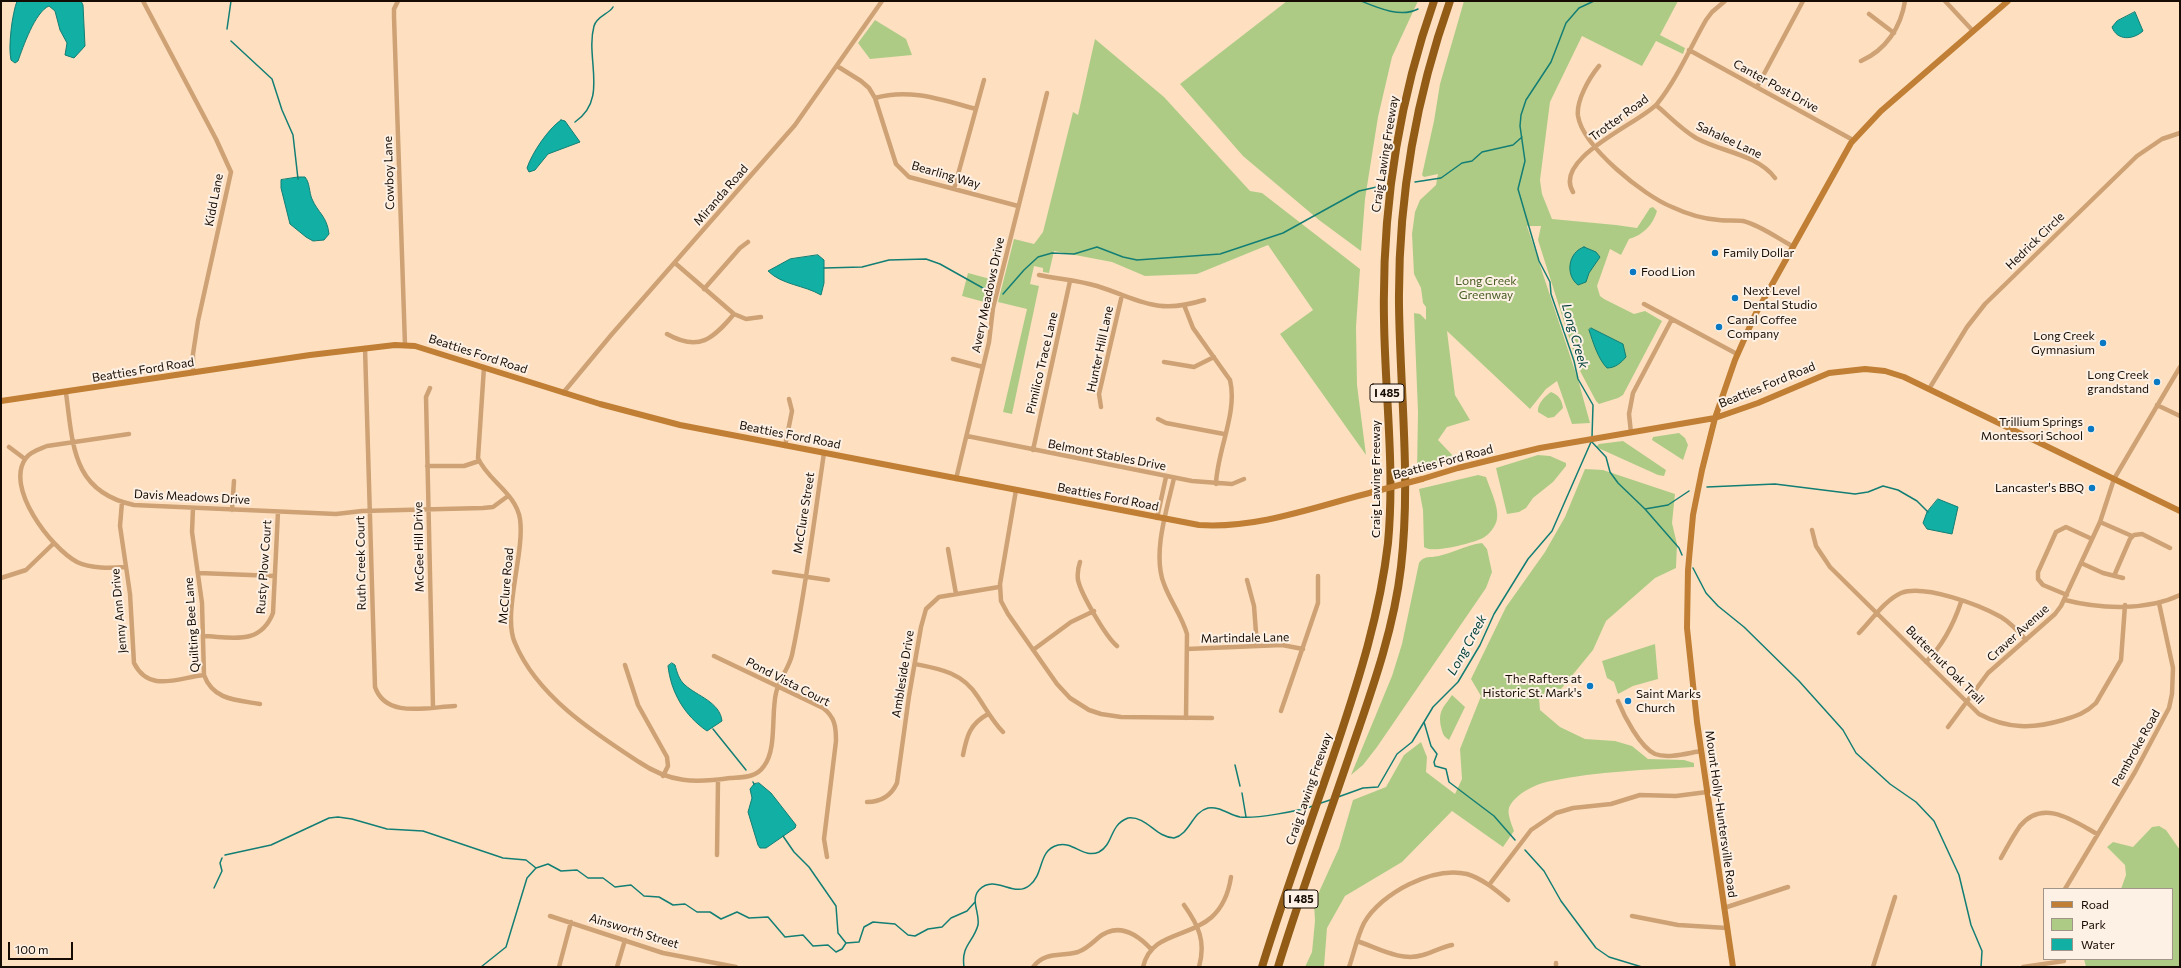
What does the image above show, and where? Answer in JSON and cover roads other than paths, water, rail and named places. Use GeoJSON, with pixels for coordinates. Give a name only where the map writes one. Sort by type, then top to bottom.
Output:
{"type":"FeatureCollection","features":[{"type":"Feature","properties":{"kind":"highway","name":"Craig Lawing Freeway"},"geometry":{"type":"LineString","coordinates":[[1262,967],[1370,641],[1385,563],[1390,522],[1391,468],[1384,315],[1385,244],[1388,208],[1399,130],[1410,81],[1434,1]]}},
{"type":"Feature","properties":{"kind":"highway","name":"I 485"},"geometry":{"type":"LineString","coordinates":[[1278,967],[1379,664],[1400,570],[1406,486],[1399,303],[1404,211],[1409,164],[1422,96],[1450,1]]}},
{"type":"Feature","properties":{"kind":"main road","name":"Mount Holly-Huntersville Road"},"geometry":{"type":"LineString","coordinates":[[1733,967],[1701,751],[1689,656],[1687,585],[1691,537],[1696,497],[1715,418],[1737,354],[1755,315],[1792,246],[1853,140],[1872,119],[2008,1]]}},
{"type":"Feature","properties":{"kind":"main road","name":"Beatties Ford Road"},"geometry":{"type":"LineString","coordinates":[[1,402],[365,348],[405,345],[429,349],[563,393],[673,423],[1161,519],[1217,526],[1248,524],[1422,479],[1458,468],[1577,441],[1715,418],[1758,403],[1818,376],[1840,370],[1865,369],[1885,371],[1904,377],[2180,511]]}},
{"type":"Feature","properties":{"kind":"street","name":"Kidd Lane"},"geometry":{"type":"LineString","coordinates":[[143,1],[216,139],[231,172],[198,321],[193,354],[193,373]]}},
{"type":"Feature","properties":{"kind":"street","name":"Cowboy Lane"},"geometry":{"type":"LineString","coordinates":[[398,1],[394,9],[394,17],[405,345]]}},
{"type":"Feature","properties":{"kind":"street","name":"Miranda Road"},"geometry":{"type":"LineString","coordinates":[[563,393],[796,125],[882,1]]}},
{"type":"Feature","properties":{"kind":"street","name":"Trotter Road"},"geometry":{"type":"LineString","coordinates":[[1573,192],[1570,180],[1572,170],[1578,162],[1611,134],[1647,113],[1656,105],[1672,82],[1712,12],[1725,1]]}},
{"type":"Feature","properties":{"kind":"street"},"geometry":{"type":"LineString","coordinates":[[1757,87],[1803,1]]}},
{"type":"Feature","properties":{"kind":"street"},"geometry":{"type":"LineString","coordinates":[[1861,61],[1881,49],[1894,33],[1902,16],[1905,1]]}},
{"type":"Feature","properties":{"kind":"street"},"geometry":{"type":"LineString","coordinates":[[1945,1],[1973,31]]}},
{"type":"Feature","properties":{"kind":"street"},"geometry":{"type":"LineString","coordinates":[[1869,14],[1894,33]]}},
{"type":"Feature","properties":{"kind":"street","name":"Canter Post Drive"},"geometry":{"type":"LineString","coordinates":[[1689,50],[1853,140]]}},
{"type":"Feature","properties":{"kind":"street","name":"Bearling Way"},"geometry":{"type":"LineString","coordinates":[[837,66],[861,81],[869,88],[875,98],[896,164],[902,172],[909,177],[1018,206]]}},
{"type":"Feature","properties":{"kind":"street"},"geometry":{"type":"LineString","coordinates":[[1599,66],[1585,90],[1578,111],[1582,128],[1596,146],[1627,179],[1659,202],[1708,219],[1747,222],[1792,246]]}},
{"type":"Feature","properties":{"kind":"street"},"geometry":{"type":"LineString","coordinates":[[954,189],[984,80]]}},
{"type":"Feature","properties":{"kind":"street","name":"Avery Meadows Drive"},"geometry":{"type":"LineString","coordinates":[[956,479],[989,342],[993,308],[1047,93]]}},
{"type":"Feature","properties":{"kind":"street"},"geometry":{"type":"LineString","coordinates":[[875,98],[885,95],[923,95],[976,109]]}},
{"type":"Feature","properties":{"kind":"street","name":"Sahalee Lane"},"geometry":{"type":"LineString","coordinates":[[1656,105],[1678,126],[1696,138],[1753,161],[1770,171],[1775,178]]}},
{"type":"Feature","properties":{"kind":"street","name":"Hedrick Circle"},"geometry":{"type":"LineString","coordinates":[[1929,389],[1967,327],[1985,304],[2137,156],[2162,139],[2180,133]]}},
{"type":"Feature","properties":{"kind":"street"},"geometry":{"type":"LineString","coordinates":[[704,289],[740,248],[748,242]]}},
{"type":"Feature","properties":{"kind":"street"},"geometry":{"type":"LineString","coordinates":[[675,263],[734,314],[746,319],[761,318]]}},
{"type":"Feature","properties":{"kind":"street"},"geometry":{"type":"LineString","coordinates":[[1039,275],[1087,283],[1160,307],[1184,306],[1204,300]]}},
{"type":"Feature","properties":{"kind":"street","name":"Pimilico Trace Lane"},"geometry":{"type":"LineString","coordinates":[[1033,450],[1070,281]]}},
{"type":"Feature","properties":{"kind":"street","name":"Hunter Hill Lane"},"geometry":{"type":"LineString","coordinates":[[1100,407],[1099,394],[1122,295]]}},
{"type":"Feature","properties":{"kind":"street"},"geometry":{"type":"LineString","coordinates":[[1644,304],[1737,354]]}},
{"type":"Feature","properties":{"kind":"street"},"geometry":{"type":"LineString","coordinates":[[1184,306],[1193,328],[1230,380],[1232,386],[1233,398],[1224,434],[1216,484]]}},
{"type":"Feature","properties":{"kind":"street"},"geometry":{"type":"LineString","coordinates":[[667,334],[692,342],[705,341],[717,334],[734,314]]}},
{"type":"Feature","properties":{"kind":"street"},"geometry":{"type":"LineString","coordinates":[[1631,433],[1629,414],[1633,393],[1672,319]]}},
{"type":"Feature","properties":{"kind":"street","name":"Ruth Creek Court"},"geometry":{"type":"LineString","coordinates":[[365,348],[369,511],[376,689],[382,700],[395,707],[455,706]]}},
{"type":"Feature","properties":{"kind":"street"},"geometry":{"type":"LineString","coordinates":[[1164,362],[1194,367],[1214,357]]}},
{"type":"Feature","properties":{"kind":"street"},"geometry":{"type":"LineString","coordinates":[[952,359],[983,367]]}},
{"type":"Feature","properties":{"kind":"street"},"geometry":{"type":"LineString","coordinates":[[428,466],[464,466],[479,461],[478,433],[484,367]]}},
{"type":"Feature","properties":{"kind":"street","name":"Craver Avenue"},"geometry":{"type":"LineString","coordinates":[[1948,727],[1966,701],[1993,668],[2055,614],[2066,598],[2100,522],[2114,479],[2180,367]]}},
{"type":"Feature","properties":{"kind":"street","name":"McGee Hill Drive"},"geometry":{"type":"LineString","coordinates":[[430,388],[426,397],[433,707]]}},
{"type":"Feature","properties":{"kind":"street","name":"Davis Meadows Drive"},"geometry":{"type":"LineString","coordinates":[[66,393],[73,443],[79,464],[91,484],[106,496],[134,505],[336,514],[369,511],[488,508],[508,496]]}},
{"type":"Feature","properties":{"kind":"street"},"geometry":{"type":"LineString","coordinates":[[785,446],[792,407],[789,399]]}},
{"type":"Feature","properties":{"kind":"street"},"geometry":{"type":"LineString","coordinates":[[2157,405],[2180,416]]}},
{"type":"Feature","properties":{"kind":"street"},"geometry":{"type":"LineString","coordinates":[[1158,419],[1166,423],[1224,434]]}},
{"type":"Feature","properties":{"kind":"street"},"geometry":{"type":"LineString","coordinates":[[126,567],[92,567],[78,563],[67,556],[34,519],[22,486],[20,474],[25,459],[35,450],[47,446],[129,434]]}},
{"type":"Feature","properties":{"kind":"street","name":"Belmont Stables Drive"},"geometry":{"type":"LineString","coordinates":[[967,436],[1166,477],[1216,484],[1232,484],[1244,479]]}},
{"type":"Feature","properties":{"kind":"street"},"geometry":{"type":"LineString","coordinates":[[9,447],[25,459]]}},
{"type":"Feature","properties":{"kind":"street","name":"McClure Street"},"geometry":{"type":"LineString","coordinates":[[805,577],[824,453]]}},
{"type":"Feature","properties":{"kind":"street","name":"McClure Road"},"geometry":{"type":"LineString","coordinates":[[479,461],[508,496],[518,511],[520,520],[512,616],[512,634],[515,644],[540,682],[577,717],[620,750],[663,776],[688,781],[748,777],[758,772],[765,765],[770,750],[778,686],[791,658],[805,577]]}},
{"type":"Feature","properties":{"kind":"street"},"geometry":{"type":"LineString","coordinates":[[1166,477],[1161,519],[1160,564],[1161,575],[1166,589],[1184,624],[1187,649],[1186,718]]}},
{"type":"Feature","properties":{"kind":"street"},"geometry":{"type":"LineString","coordinates":[[1161,519],[1174,478]]}},
{"type":"Feature","properties":{"kind":"street"},"geometry":{"type":"LineString","coordinates":[[232,510],[234,481]]}},
{"type":"Feature","properties":{"kind":"street"},"geometry":{"type":"LineString","coordinates":[[1016,490],[999,587],[1005,609],[1065,693],[1089,710],[1121,717],[1212,718]]}},
{"type":"Feature","properties":{"kind":"street","name":"Jenny Ann Drive"},"geometry":{"type":"LineString","coordinates":[[122,502],[120,526],[130,594],[132,656],[138,672],[152,681],[160,682],[204,675]]}},
{"type":"Feature","properties":{"kind":"street","name":"Quilting Bee Lane"},"geometry":{"type":"LineString","coordinates":[[193,508],[192,532],[199,573],[204,675],[207,684],[220,696],[260,704]]}},
{"type":"Feature","properties":{"kind":"street","name":"Rusty Plow Court"},"geometry":{"type":"LineString","coordinates":[[203,636],[243,638],[253,636],[262,631],[269,622],[273,613],[278,512]]}},
{"type":"Feature","properties":{"kind":"street"},"geometry":{"type":"LineString","coordinates":[[2100,522],[2132,536],[2142,534],[2170,548]]}},
{"type":"Feature","properties":{"kind":"street"},"geometry":{"type":"LineString","coordinates":[[2092,539],[2069,528],[2060,529],[2056,532],[2041,565],[2038,575],[2040,582],[2066,598],[2089,604],[2125,605],[2159,603],[2180,596]]}},
{"type":"Feature","properties":{"kind":"street","name":"Butternut Oak Trail"},"geometry":{"type":"LineString","coordinates":[[1812,530],[1816,546],[1830,567],[1979,714],[1990,720],[2026,727],[2046,725],[2081,714],[2096,704],[2121,660],[2125,605]]}},
{"type":"Feature","properties":{"kind":"street"},"geometry":{"type":"LineString","coordinates":[[2114,576],[2132,536]]}},
{"type":"Feature","properties":{"kind":"street"},"geometry":{"type":"LineString","coordinates":[[1,578],[26,570],[54,543]]}},
{"type":"Feature","properties":{"kind":"street"},"geometry":{"type":"LineString","coordinates":[[948,549],[956,594]]}},
{"type":"Feature","properties":{"kind":"street"},"geometry":{"type":"LineString","coordinates":[[1080,562],[1077,573],[1080,586],[1109,638],[1117,646]]}},
{"type":"Feature","properties":{"kind":"street"},"geometry":{"type":"LineString","coordinates":[[2081,564],[2123,578]]}},
{"type":"Feature","properties":{"kind":"street"},"geometry":{"type":"LineString","coordinates":[[774,572],[828,580]]}},
{"type":"Feature","properties":{"kind":"street"},"geometry":{"type":"LineString","coordinates":[[199,573],[275,576]]}},
{"type":"Feature","properties":{"kind":"street"},"geometry":{"type":"LineString","coordinates":[[1281,711],[1318,603],[1318,576]]}},
{"type":"Feature","properties":{"kind":"street"},"geometry":{"type":"LineString","coordinates":[[1247,580],[1254,606],[1257,646]]}},
{"type":"Feature","properties":{"kind":"street","name":"Ambleside Drive"},"geometry":{"type":"LineString","coordinates":[[867,802],[875,802],[885,797],[891,793],[897,784],[915,664],[926,609],[936,599],[999,587]]}},
{"type":"Feature","properties":{"kind":"street"},"geometry":{"type":"LineString","coordinates":[[1859,633],[1900,593],[1912,590],[1928,592],[1961,602],[2003,618],[2026,640]]}},
{"type":"Feature","properties":{"kind":"street"},"geometry":{"type":"LineString","coordinates":[[1926,662],[1936,651],[1956,615],[1961,602]]}},
{"type":"Feature","properties":{"kind":"street","name":"Pembroke Road"},"geometry":{"type":"LineString","coordinates":[[2066,888],[2156,735],[2171,702],[2173,668],[2159,603]]}},
{"type":"Feature","properties":{"kind":"street"},"geometry":{"type":"LineString","coordinates":[[1033,650],[1071,622],[1094,611]]}},
{"type":"Feature","properties":{"kind":"street","name":"Martindale Lane"},"geometry":{"type":"LineString","coordinates":[[1187,649],[1288,645],[1303,649]]}},
{"type":"Feature","properties":{"kind":"street","name":"Pond Vista Court"},"geometry":{"type":"LineString","coordinates":[[714,656],[823,708],[828,712],[835,723],[836,741],[824,839],[826,857]]}},
{"type":"Feature","properties":{"kind":"street"},"geometry":{"type":"LineString","coordinates":[[915,664],[943,670],[957,676],[974,692],[988,714],[1003,732]]}},
{"type":"Feature","properties":{"kind":"street"},"geometry":{"type":"LineString","coordinates":[[625,665],[638,705],[668,757],[668,766],[663,776]]}},
{"type":"Feature","properties":{"kind":"street"},"geometry":{"type":"LineString","coordinates":[[1618,701],[1631,727],[1647,748],[1655,754],[1678,754],[1701,751]]}},
{"type":"Feature","properties":{"kind":"street"},"geometry":{"type":"LineString","coordinates":[[963,754],[968,731],[977,721],[988,714]]}},
{"type":"Feature","properties":{"kind":"street"},"geometry":{"type":"LineString","coordinates":[[717,856],[718,780]]}},
{"type":"Feature","properties":{"kind":"street"},"geometry":{"type":"LineString","coordinates":[[1489,885],[1531,830],[1556,813],[1573,808],[1611,804],[1640,795],[1676,796],[1707,792]]}},
{"type":"Feature","properties":{"kind":"street"},"geometry":{"type":"LineString","coordinates":[[2001,858],[2021,825],[2029,818],[2042,812],[2052,812],[2064,816],[2097,834]]}},
{"type":"Feature","properties":{"kind":"street"},"geometry":{"type":"LineString","coordinates":[[1349,967],[1365,923],[1386,898],[1424,878],[1435,874],[1455,872],[1475,877],[1489,885],[1508,900]]}},
{"type":"Feature","properties":{"kind":"street"},"geometry":{"type":"LineString","coordinates":[[1143,967],[1151,949],[1165,939],[1198,927],[1220,908],[1226,896],[1231,877]]}},
{"type":"Feature","properties":{"kind":"street"},"geometry":{"type":"LineString","coordinates":[[1724,908],[1788,887]]}},
{"type":"Feature","properties":{"kind":"street"},"geometry":{"type":"LineString","coordinates":[[1873,967],[1895,897]]}},
{"type":"Feature","properties":{"kind":"street"},"geometry":{"type":"LineString","coordinates":[[1184,906],[1198,927],[1202,942],[1199,967]]}},
{"type":"Feature","properties":{"kind":"street","name":"Ainsworth Street"},"geometry":{"type":"LineString","coordinates":[[550,916],[663,952],[733,966]]}},
{"type":"Feature","properties":{"kind":"street"},"geometry":{"type":"LineString","coordinates":[[1632,916],[1678,925],[1727,928]]}},
{"type":"Feature","properties":{"kind":"street"},"geometry":{"type":"LineString","coordinates":[[559,967],[571,922]]}},
{"type":"Feature","properties":{"kind":"street"},"geometry":{"type":"LineString","coordinates":[[1033,967],[1037,961],[1047,956],[1073,953],[1084,950],[1103,934],[1112,931],[1130,932],[1151,949]]}},
{"type":"Feature","properties":{"kind":"street"},"geometry":{"type":"LineString","coordinates":[[617,967],[625,940]]}},
{"type":"Feature","properties":{"kind":"street"},"geometry":{"type":"LineString","coordinates":[[1358,941],[1395,955],[1407,957],[1423,955],[1452,944]]}},
{"type":"Feature","properties":{"kind":"street"},"geometry":{"type":"LineString","coordinates":[[2023,967],[2064,960],[2064,967]]}},
{"type":"Feature","properties":{"kind":"water"},"geometry":{"type":"Polygon","coordinates":[[[17,1],[81,1],[83,5],[85,46],[74,58],[65,55],[67,43],[60,30],[55,11],[49,6],[34,22],[18,61],[15,63],[11,60],[10,39],[17,1]]]}},
{"type":"Feature","properties":{"kind":"water"},"geometry":{"type":"Polygon","coordinates":[[[2135,12],[2143,31],[2135,36],[2126,38],[2121,37],[2114,32],[2112,27],[2117,21],[2135,12]]]}},
{"type":"Feature","properties":{"kind":"water"},"geometry":{"type":"Polygon","coordinates":[[[561,120],[565,121],[580,142],[548,154],[535,170],[529,172],[527,168],[529,162],[537,149],[546,135],[561,120]]]}},
{"type":"Feature","properties":{"kind":"water"},"geometry":{"type":"Polygon","coordinates":[[[305,177],[307,179],[312,199],[326,223],[329,234],[324,240],[313,241],[290,224],[281,188],[281,180],[305,177]]]}},
{"type":"Feature","properties":{"kind":"water"},"geometry":{"type":"Polygon","coordinates":[[[1584,247],[1596,252],[1600,257],[1589,273],[1586,282],[1578,285],[1571,276],[1570,264],[1574,254],[1584,247]]]}},
{"type":"Feature","properties":{"kind":"water"},"geometry":{"type":"Polygon","coordinates":[[[818,255],[824,260],[824,283],[821,295],[786,282],[768,271],[790,259],[818,255]]]}},
{"type":"Feature","properties":{"kind":"water"},"geometry":{"type":"Polygon","coordinates":[[[1591,328],[1623,344],[1626,357],[1615,366],[1607,368],[1596,350],[1589,330],[1591,328]]]}},
{"type":"Feature","properties":{"kind":"water"},"geometry":{"type":"Polygon","coordinates":[[[1938,499],[1958,507],[1952,534],[1927,529],[1923,523],[1927,512],[1938,499]]]}},
{"type":"Feature","properties":{"kind":"water"},"geometry":{"type":"Polygon","coordinates":[[[672,663],[675,665],[681,681],[690,689],[713,704],[720,714],[722,721],[707,731],[692,718],[680,703],[672,685],[668,666],[672,663]]]}},
{"type":"Feature","properties":{"kind":"water"},"geometry":{"type":"Polygon","coordinates":[[[759,783],[771,793],[796,825],[795,828],[766,848],[760,848],[758,845],[748,812],[752,798],[750,789],[754,784],[759,783]]]}},
{"type":"Feature","properties":{"kind":"waterway"},"geometry":{"type":"LineString","coordinates":[[227,29],[231,1]]}},
{"type":"Feature","properties":{"kind":"waterway"},"geometry":{"type":"LineString","coordinates":[[1361,1],[1382,9],[1404,13],[1418,9]]}},
{"type":"Feature","properties":{"kind":"waterway","name":"Long Creek"},"geometry":{"type":"LineString","coordinates":[[1592,437],[1593,405],[1578,379],[1574,361],[1551,294],[1550,282],[1539,261],[1518,189],[1525,161],[1520,126],[1521,115],[1526,100],[1551,62],[1566,23],[1579,8],[1594,1]]}},
{"type":"Feature","properties":{"kind":"waterway"},"geometry":{"type":"LineString","coordinates":[[575,122],[585,113],[591,102],[594,90],[592,52],[594,26],[600,17],[609,12],[613,7]]}},
{"type":"Feature","properties":{"kind":"waterway"},"geometry":{"type":"LineString","coordinates":[[231,41],[272,79],[282,110],[293,135],[298,179]]}},
{"type":"Feature","properties":{"kind":"waterway"},"geometry":{"type":"LineString","coordinates":[[1415,182],[1441,178],[1462,163],[1472,161],[1482,152],[1513,145],[1522,137]]}},
{"type":"Feature","properties":{"kind":"waterway"},"geometry":{"type":"LineString","coordinates":[[1003,294],[1024,270],[1038,257],[1052,253],[1074,254],[1097,247],[1123,257],[1137,260],[1220,254],[1283,233],[1359,191],[1381,186]]}},
{"type":"Feature","properties":{"kind":"waterway"},"geometry":{"type":"LineString","coordinates":[[824,268],[862,267],[889,260],[926,259],[940,264],[990,292]]}},
{"type":"Feature","properties":{"kind":"waterway"},"geometry":{"type":"LineString","coordinates":[[1591,441],[1606,457],[1610,472],[1618,483],[1645,509],[1679,548],[1682,555]]}},
{"type":"Feature","properties":{"kind":"waterway","name":"Long Creek"},"geometry":{"type":"LineString","coordinates":[[1338,797],[1363,788],[1378,787],[1397,754],[1412,742],[1433,707],[1458,682],[1480,645],[1494,614],[1528,559],[1552,531],[1591,442]]}},
{"type":"Feature","properties":{"kind":"waterway"},"geometry":{"type":"LineString","coordinates":[[1707,487],[1775,484],[1855,494],[1868,492],[1883,486],[1898,490],[1917,501],[1928,512]]}},
{"type":"Feature","properties":{"kind":"waterway"},"geometry":{"type":"LineString","coordinates":[[1645,509],[1668,505],[1689,491]]}},
{"type":"Feature","properties":{"kind":"waterway"},"geometry":{"type":"LineString","coordinates":[[1693,568],[1706,593],[1718,606],[1744,627],[1799,681],[1843,730],[1856,753],[1890,784],[1916,802],[1934,821],[1959,875],[1971,925],[1982,951],[1981,967]]}},
{"type":"Feature","properties":{"kind":"waterway"},"geometry":{"type":"LineString","coordinates":[[1424,722],[1431,746],[1437,754],[1434,762],[1435,766],[1446,769],[1449,782],[1494,816],[1515,840]]}},
{"type":"Feature","properties":{"kind":"waterway"},"geometry":{"type":"LineString","coordinates":[[713,729],[746,770]]}},
{"type":"Feature","properties":{"kind":"waterway"},"geometry":{"type":"LineString","coordinates":[[1235,765],[1240,786]]}},
{"type":"Feature","properties":{"kind":"waterway"},"geometry":{"type":"LineString","coordinates":[[1242,793],[1246,817]]}},
{"type":"Feature","properties":{"kind":"waterway","name":"Long Creek"},"geometry":{"type":"LineString","coordinates":[[1321,803],[1330,800]]}},
{"type":"Feature","properties":{"kind":"waterway","name":"Long Creek"},"geometry":{"type":"LineString","coordinates":[[964,967],[964,954],[978,925],[975,898],[979,890],[985,885],[991,884],[1024,889],[1034,880],[1047,852],[1058,845],[1069,845],[1083,852],[1094,854],[1104,849],[1114,830],[1122,821],[1128,818],[1141,820],[1161,834],[1174,838],[1184,832],[1198,814],[1208,808],[1217,808],[1240,817],[1256,817],[1313,806]]}},
{"type":"Feature","properties":{"kind":"waterway"},"geometry":{"type":"LineString","coordinates":[[225,855],[271,845],[329,818],[338,817],[352,819],[387,829],[423,831],[503,858],[526,860],[536,868],[548,864],[561,871],[577,870],[588,878],[603,878],[615,887],[631,885],[644,896],[659,897],[673,905],[685,904],[697,912],[710,912],[721,919],[737,912],[749,918],[768,917],[785,937],[803,935],[813,946],[828,945],[836,952],[842,949],[846,943]]}},
{"type":"Feature","properties":{"kind":"waterway"},"geometry":{"type":"LineString","coordinates":[[783,836],[794,852],[809,867],[836,906],[838,933],[846,943],[859,942],[864,927],[873,922],[895,924],[908,935],[915,936],[928,929],[942,927],[951,918],[967,911],[975,902]]}},
{"type":"Feature","properties":{"kind":"waterway"},"geometry":{"type":"LineString","coordinates":[[1525,850],[1544,871],[1561,901],[1596,948],[1609,957],[1642,967]]}},
{"type":"Feature","properties":{"kind":"waterway"},"geometry":{"type":"LineString","coordinates":[[214,888],[222,871],[220,863],[222,858]]}},
{"type":"Feature","properties":{"kind":"waterway"},"geometry":{"type":"LineString","coordinates":[[481,967],[506,947],[527,878],[536,868]]}},
{"type":"Feature","properties":{"kind":"place","name":"Family Dollar"},"geometry":{"type":"Point","coordinates":[1715,253]}},
{"type":"Feature","properties":{"kind":"place","name":"Food Lion"},"geometry":{"type":"Point","coordinates":[1633,272]}},
{"type":"Feature","properties":{"kind":"place","name":"Next Level Dental Studio"},"geometry":{"type":"Point","coordinates":[1735,298]}},
{"type":"Feature","properties":{"kind":"place","name":"Canal Coffee Company"},"geometry":{"type":"Point","coordinates":[1719,327]}},
{"type":"Feature","properties":{"kind":"place","name":"Long Creek Gymnasium"},"geometry":{"type":"Point","coordinates":[2103,343]}},
{"type":"Feature","properties":{"kind":"place","name":"Long Creek grandstand"},"geometry":{"type":"Point","coordinates":[2157,382]}},
{"type":"Feature","properties":{"kind":"place","name":"Trillium Springs Montessori School"},"geometry":{"type":"Point","coordinates":[2091,429]}},
{"type":"Feature","properties":{"kind":"place","name":"Lancaster's BBQ"},"geometry":{"type":"Point","coordinates":[2092,488]}},
{"type":"Feature","properties":{"kind":"place","name":"The Rafters at Historic St. Mark's"},"geometry":{"type":"Point","coordinates":[1590,686]}},
{"type":"Feature","properties":{"kind":"place","name":"Saint Marks Church"},"geometry":{"type":"Point","coordinates":[1628,701]}},
{"type":"Feature","properties":{"kind":"park label","name":"Long Creek Greenway"},"geometry":{"type":"Point","coordinates":[1486,288]}}]}
